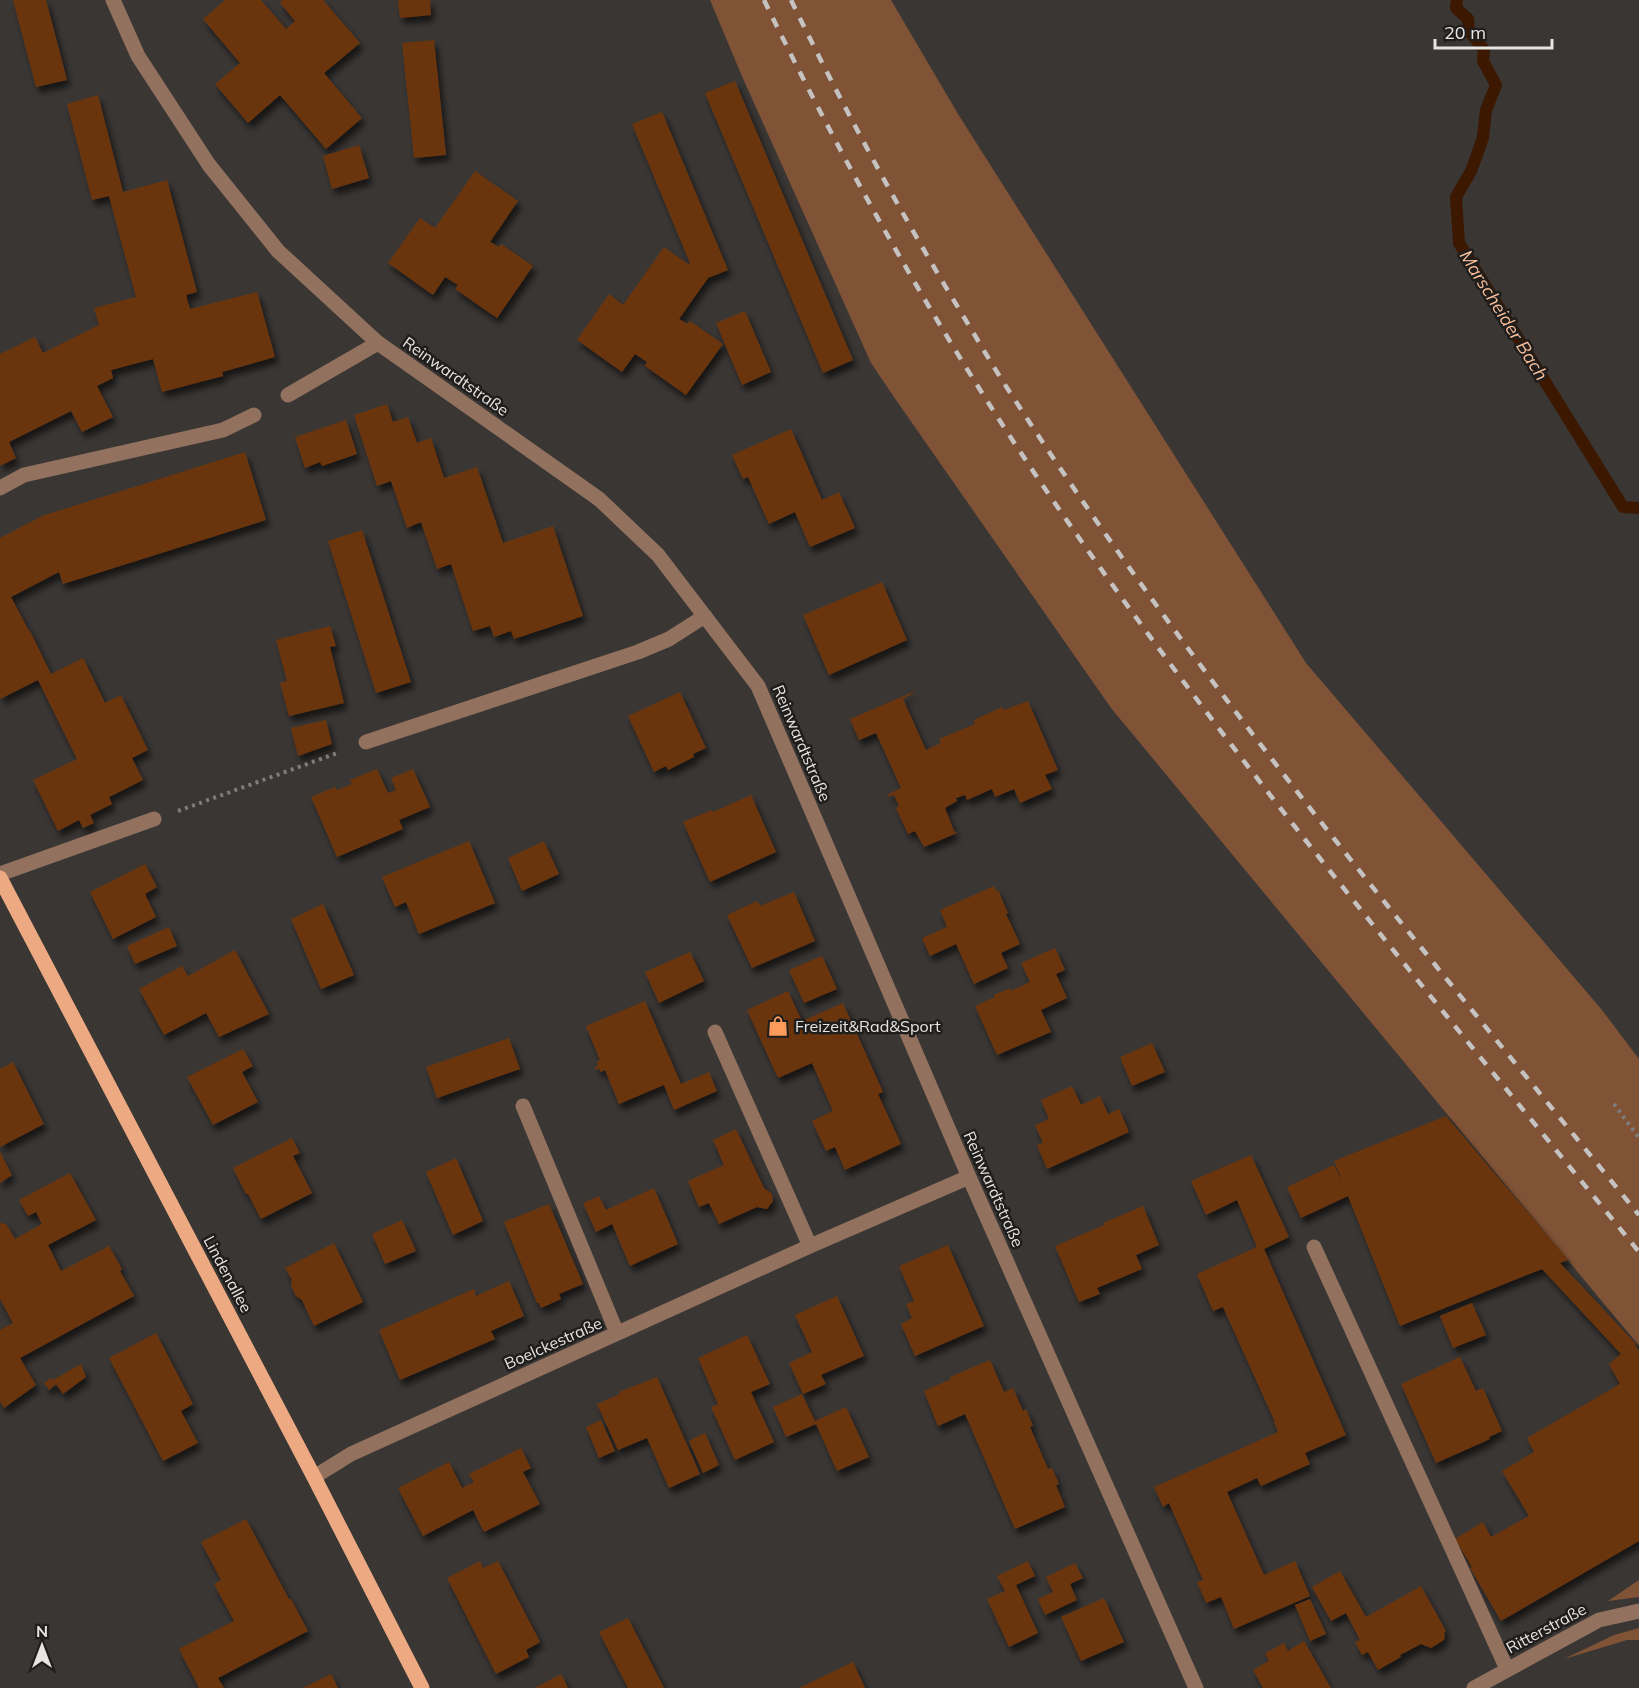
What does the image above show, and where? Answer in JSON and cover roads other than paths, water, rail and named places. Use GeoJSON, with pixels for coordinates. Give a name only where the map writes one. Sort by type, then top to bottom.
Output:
{"type":"FeatureCollection","features":[{"type":"Feature","properties":{"kind":"main road","name":"Lindenallee"},"geometry":{"type":"LineString","coordinates":[[0,876],[422,1688]]}},
{"type":"Feature","properties":{"kind":"street","name":"Reinwardtstraße"},"geometry":{"type":"LineString","coordinates":[[113,0],[138,56],[208,165],[278,251],[378,344],[599,499],[658,555],[758,686],[969,1177],[1197,1688]]}},
{"type":"Feature","properties":{"kind":"street"},"geometry":{"type":"LineString","coordinates":[[288,395],[378,344]]}},
{"type":"Feature","properties":{"kind":"street"},"geometry":{"type":"LineString","coordinates":[[0,488],[24,475],[223,430],[254,415]]}},
{"type":"Feature","properties":{"kind":"street"},"geometry":{"type":"LineString","coordinates":[[366,742],[638,652],[669,639],[705,616]]}},
{"type":"Feature","properties":{"kind":"street"},"geometry":{"type":"LineString","coordinates":[[0,876],[154,819]]}},
{"type":"Feature","properties":{"kind":"street"},"geometry":{"type":"LineString","coordinates":[[715,1032],[810,1246]]}},
{"type":"Feature","properties":{"kind":"street"},"geometry":{"type":"LineString","coordinates":[[523,1106],[617,1334]]}},
{"type":"Feature","properties":{"kind":"street","name":"Boelckestraße"},"geometry":{"type":"LineString","coordinates":[[314,1477],[351,1454],[810,1246],[969,1177]]}},
{"type":"Feature","properties":{"kind":"street"},"geometry":{"type":"LineString","coordinates":[[1314,1247],[1507,1669]]}},
{"type":"Feature","properties":{"kind":"street","name":"Ritterstraße"},"geometry":{"type":"LineString","coordinates":[[1474,1688],[1599,1620],[1639,1611]]}},
{"type":"Feature","properties":{"kind":"waterway","name":"Marscheider Bach"},"geometry":{"type":"LineString","coordinates":[[1457,0],[1456,8],[1468,19],[1469,31],[1484,50],[1483,61],[1496,85],[1486,110],[1483,137],[1477,155],[1456,197],[1459,243],[1623,507],[1639,508]]}},
{"type":"Feature","properties":{"kind":"railway"},"geometry":{"type":"LineString","coordinates":[[764,0],[831,132],[902,261],[979,388],[1061,512],[1129,608],[1270,795],[1416,979],[1639,1252]]}},
{"type":"Feature","properties":{"kind":"railway"},"geometry":{"type":"LineString","coordinates":[[791,0],[831,80],[916,237],[1000,377],[1085,504],[1159,609],[1315,815],[1639,1215]]}},
{"type":"Feature","properties":{"kind":"place","name":"Freizeit&Rad&Sport"},"geometry":{"type":"Point","coordinates":[778,1026]}}]}
